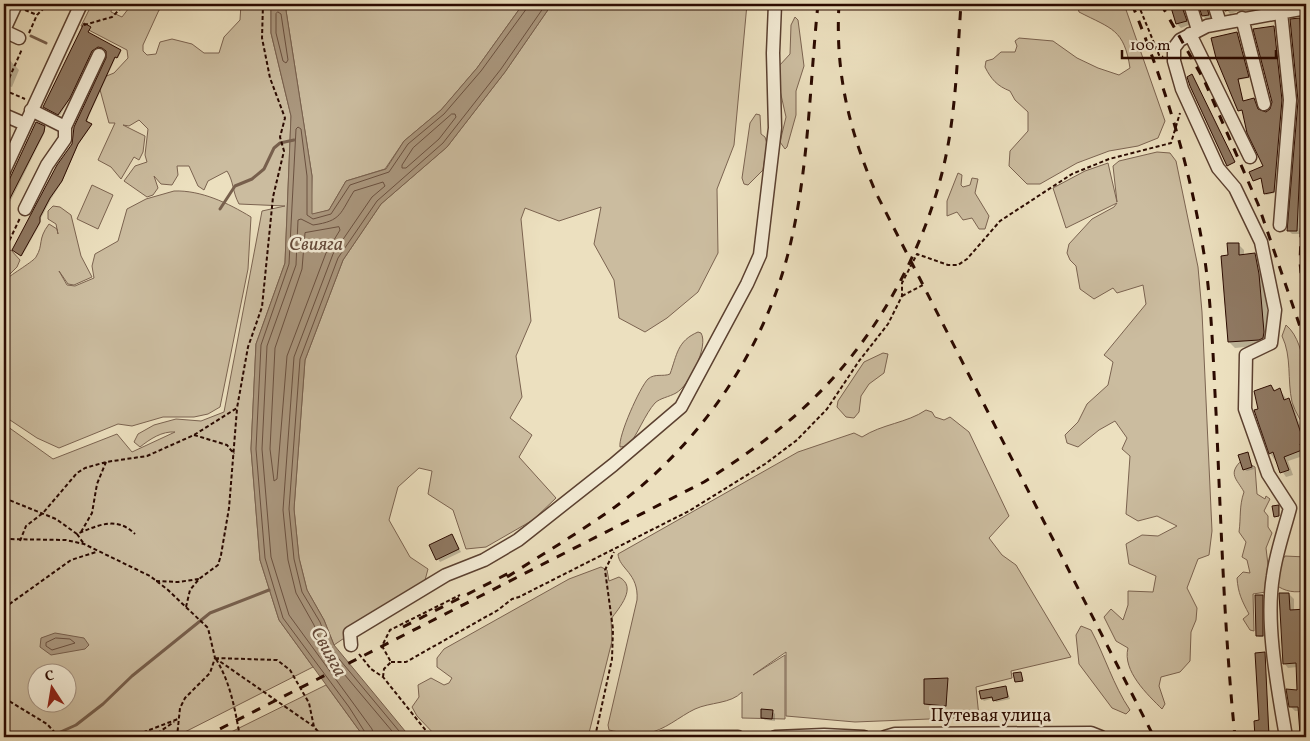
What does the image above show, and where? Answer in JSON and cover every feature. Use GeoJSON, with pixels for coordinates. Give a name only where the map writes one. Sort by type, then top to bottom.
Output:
{"type":"FeatureCollection","features":[{"type":"Feature","properties":{"kind":"street"},"geometry":{"type":"LineString","coordinates":[[16,4],[4,31],[19,38]]}},
{"type":"Feature","properties":{"kind":"street"},"geometry":{"type":"LineString","coordinates":[[4,171],[81,4]]}},
{"type":"Feature","properties":{"kind":"street"},"geometry":{"type":"LineString","coordinates":[[350,644],[350,633],[446,575],[484,560],[518,540],[613,465],[681,407],[747,284],[760,255],[775,128],[773,53],[775,4]]}},
{"type":"Feature","properties":{"kind":"street"},"geometry":{"type":"LineString","coordinates":[[1190,4],[1194,32],[1250,157]]}},
{"type":"Feature","properties":{"kind":"street"},"geometry":{"type":"LineString","coordinates":[[1214,4],[1220,23]]}},
{"type":"Feature","properties":{"kind":"street"},"geometry":{"type":"LineString","coordinates":[[1286,737],[1277,690],[1271,610],[1273,576],[1290,508],[1268,474],[1245,409],[1246,355],[1271,343],[1275,310],[1261,242],[1235,188],[1218,168],[1184,94],[1174,61],[1174,48],[1180,40],[1194,32],[1242,18],[1262,9],[1281,12],[1306,8]]}},
{"type":"Feature","properties":{"kind":"street"},"geometry":{"type":"LineString","coordinates":[[1280,225],[1290,100],[1281,12]]}},
{"type":"Feature","properties":{"kind":"street"},"geometry":{"type":"LineString","coordinates":[[1242,18],[1264,104]]}},
{"type":"Feature","properties":{"kind":"street"},"geometry":{"type":"LineString","coordinates":[[25,209],[47,165],[65,138],[65,127],[99,55]]}},
{"type":"Feature","properties":{"kind":"street"},"geometry":{"type":"LineString","coordinates":[[33,107],[65,127]]}},
{"type":"Feature","properties":{"kind":"street"},"geometry":{"type":"LineString","coordinates":[[4,115],[25,124]]}},
{"type":"Feature","properties":{"kind":"street","name":"Путевая улица"},"geometry":{"type":"LineString","coordinates":[[885,737],[895,734],[1100,736]]}},
{"type":"Feature","properties":{"kind":"street"},"geometry":{"type":"LineString","coordinates":[[775,737],[824,735],[864,737]]}},
{"type":"Feature","properties":{"kind":"street"},"geometry":{"type":"LineString","coordinates":[[663,737],[738,737]]}},
{"type":"Feature","properties":{"kind":"path"},"geometry":{"type":"LineString","coordinates":[[69,29],[112,17],[125,4]]}},
{"type":"Feature","properties":{"kind":"path"},"geometry":{"type":"LineString","coordinates":[[186,607],[190,590],[199,579],[218,565],[221,555],[230,508],[237,408],[248,346],[262,307],[273,197],[284,151],[280,137],[285,118],[270,78],[262,38],[262,4]]}},
{"type":"Feature","properties":{"kind":"path"},"geometry":{"type":"LineString","coordinates":[[1138,4],[1159,55],[1174,61]]}},
{"type":"Feature","properties":{"kind":"path"},"geometry":{"type":"LineString","coordinates":[[4,90],[33,107]]}},
{"type":"Feature","properties":{"kind":"path"},"geometry":{"type":"LineString","coordinates":[[384,677],[384,669],[391,662],[406,662],[498,610],[512,599],[519,598],[615,550],[697,506],[766,464],[796,440],[827,409],[859,361],[888,324],[902,296],[902,283],[917,254],[948,264],[958,265],[968,259],[1000,221],[1072,174],[1109,159],[1171,142],[1184,94]]}},
{"type":"Feature","properties":{"kind":"path"},"geometry":{"type":"LineString","coordinates":[[4,252],[25,209]]}},
{"type":"Feature","properties":{"kind":"path"},"geometry":{"type":"LineString","coordinates":[[902,296],[923,285]]}},
{"type":"Feature","properties":{"kind":"path"},"geometry":{"type":"LineString","coordinates":[[20,541],[26,526],[43,513],[77,473],[85,468],[106,462],[147,456],[194,434],[237,408]]}},
{"type":"Feature","properties":{"kind":"path"},"geometry":{"type":"LineString","coordinates":[[194,434],[226,445],[234,454]]}},
{"type":"Feature","properties":{"kind":"path"},"geometry":{"type":"LineString","coordinates":[[81,532],[92,513],[97,484],[106,462]]}},
{"type":"Feature","properties":{"kind":"path"},"geometry":{"type":"LineString","coordinates":[[4,498],[43,513],[77,534],[84,544]]}},
{"type":"Feature","properties":{"kind":"path"},"geometry":{"type":"LineString","coordinates":[[77,534],[110,523],[121,523],[135,534]]}},
{"type":"Feature","properties":{"kind":"path"},"geometry":{"type":"LineString","coordinates":[[4,539],[20,541],[66,540],[84,544],[96,552],[156,581],[208,628],[214,658],[225,674],[231,689],[240,737]]}},
{"type":"Feature","properties":{"kind":"path"},"geometry":{"type":"LineString","coordinates":[[595,737],[612,659],[613,629],[605,570],[615,550]]}},
{"type":"Feature","properties":{"kind":"path"},"geometry":{"type":"LineString","coordinates":[[4,608],[71,560],[96,552]]}},
{"type":"Feature","properties":{"kind":"path"},"geometry":{"type":"LineString","coordinates":[[156,581],[178,582],[199,579]]}},
{"type":"Feature","properties":{"kind":"path"},"geometry":{"type":"LineString","coordinates":[[391,662],[382,646],[390,630],[460,595]]}},
{"type":"Feature","properties":{"kind":"path"},"geometry":{"type":"LineString","coordinates":[[350,644],[371,669],[384,677],[431,737]]}},
{"type":"Feature","properties":{"kind":"path"},"geometry":{"type":"LineString","coordinates":[[177,737],[180,708],[185,698],[210,673],[214,658]]}},
{"type":"Feature","properties":{"kind":"path"},"geometry":{"type":"LineString","coordinates":[[214,658],[277,660],[290,670],[309,703],[314,727]]}},
{"type":"Feature","properties":{"kind":"path"},"geometry":{"type":"LineString","coordinates":[[214,658],[314,727],[324,737]]}},
{"type":"Feature","properties":{"kind":"path"},"geometry":{"type":"LineString","coordinates":[[4,698],[47,724],[59,737]]}},
{"type":"Feature","properties":{"kind":"path"},"geometry":{"type":"LineString","coordinates":[[131,737],[178,719]]}},
{"type":"Feature","properties":{"kind":"path"},"geometry":{"type":"LineString","coordinates":[[152,737],[178,719]]}},
{"type":"Feature","properties":{"kind":"shaded area"},"geometry":{"type":"Polygon","coordinates":[[[92,4],[112,4],[111,12],[122,17],[132,4],[200,4],[192,7],[174,5],[159,10],[143,45],[143,51],[147,55],[156,54],[160,42],[172,39],[192,44],[204,53],[219,53],[224,37],[240,20],[241,4],[271,4],[271,33],[291,116],[285,263],[256,344],[251,449],[260,560],[279,620],[313,667],[175,737],[4,737],[4,424],[53,459],[117,434],[132,452],[175,432],[161,434],[140,447],[134,442],[138,434],[154,425],[176,419],[201,421],[224,412],[262,211],[285,206],[239,204],[227,171],[208,181],[204,190],[198,186],[189,166],[177,166],[178,175],[172,185],[161,184],[154,176],[158,188],[153,195],[147,197],[124,181],[135,166],[147,162],[145,155],[148,129],[139,120],[129,126],[123,125],[145,136],[143,152],[139,160],[134,157],[121,179],[111,167],[98,160],[115,123],[109,123],[99,86],[104,77],[114,73],[128,58],[127,50],[81,26],[92,4]]]}},
{"type":"Feature","properties":{"kind":"shaded area"},"geometry":{"type":"Polygon","coordinates":[[[285,4],[523,4],[477,68],[441,110],[404,141],[385,169],[346,181],[329,210],[311,215],[312,176],[285,4]]]}},
{"type":"Feature","properties":{"kind":"shaded area"},"geometry":{"type":"Polygon","coordinates":[[[552,4],[747,4],[734,145],[717,189],[718,253],[698,292],[667,318],[645,332],[619,318],[614,280],[594,244],[601,207],[559,221],[525,208],[521,219],[531,321],[516,356],[522,397],[510,418],[532,435],[519,457],[556,498],[533,520],[486,547],[466,549],[453,510],[428,494],[432,471],[419,468],[398,487],[389,520],[410,557],[428,569],[424,584],[334,645],[324,620],[307,590],[299,558],[294,509],[305,360],[343,260],[381,204],[447,147],[505,72],[552,4]]]}},
{"type":"Feature","properties":{"kind":"shaded area"},"geometry":{"type":"Polygon","coordinates":[[[1077,4],[1124,4],[1165,121],[1158,138],[1138,146],[1109,151],[1077,163],[1040,184],[1027,184],[1009,166],[1010,151],[1028,131],[1028,112],[1015,100],[1010,91],[1001,87],[992,79],[985,67],[986,61],[993,59],[1001,52],[1015,52],[1017,46],[1015,41],[1019,38],[1053,41],[1077,58],[1119,75],[1130,68],[1124,45],[1120,38],[1108,27],[1079,12],[1077,4]]]}},
{"type":"Feature","properties":{"kind":"shaded area"},"geometry":{"type":"Polygon","coordinates":[[[795,17],[798,20],[804,66],[796,91],[796,115],[785,149],[780,142],[786,117],[779,86],[779,66],[790,54],[791,25],[795,17]]]}},
{"type":"Feature","properties":{"kind":"shaded area"},"geometry":{"type":"Polygon","coordinates":[[[756,114],[760,115],[761,134],[765,137],[767,144],[763,170],[748,185],[744,184],[742,178],[750,123],[756,114]]]}},
{"type":"Feature","properties":{"kind":"shaded area"},"geometry":{"type":"Polygon","coordinates":[[[1157,152],[1170,153],[1176,161],[1198,267],[1202,312],[1212,531],[1209,555],[1198,559],[1187,588],[1197,608],[1196,620],[1191,632],[1190,661],[1180,672],[1161,677],[1159,686],[1165,704],[1162,709],[1132,674],[1127,657],[1128,648],[1116,641],[1104,617],[1111,609],[1123,620],[1128,605],[1128,591],[1153,592],[1156,576],[1129,564],[1126,544],[1142,535],[1158,536],[1177,526],[1157,516],[1138,521],[1126,514],[1130,456],[1122,449],[1127,438],[1115,421],[1099,430],[1078,447],[1067,443],[1065,435],[1078,422],[1087,404],[1108,385],[1113,362],[1104,355],[1146,304],[1143,285],[1117,293],[1113,288],[1094,299],[1080,289],[1076,266],[1070,260],[1067,253],[1069,244],[1092,219],[1114,207],[1117,203],[1066,228],[1053,188],[1085,171],[1108,163],[1117,202],[1113,166],[1119,161],[1157,152]]]}},
{"type":"Feature","properties":{"kind":"shaded area"},"geometry":{"type":"Polygon","coordinates":[[[958,173],[962,175],[961,185],[963,187],[970,185],[972,178],[978,179],[975,193],[989,216],[985,229],[979,229],[972,218],[963,220],[957,212],[947,216],[947,201],[958,173]]]}},
{"type":"Feature","properties":{"kind":"shaded area"},"geometry":{"type":"Polygon","coordinates":[[[92,185],[113,195],[98,229],[77,219],[92,185]]]}},
{"type":"Feature","properties":{"kind":"shaded area"},"geometry":{"type":"Polygon","coordinates":[[[174,191],[184,191],[224,202],[251,217],[248,269],[220,407],[208,414],[194,417],[163,417],[132,426],[118,424],[59,448],[37,438],[4,416],[5,280],[36,257],[43,234],[49,224],[57,229],[56,224],[48,219],[48,211],[53,206],[60,207],[71,215],[81,256],[92,277],[74,285],[68,284],[59,271],[67,285],[75,286],[94,278],[92,266],[95,254],[118,241],[127,209],[146,199],[174,191]]]}},
{"type":"Feature","properties":{"kind":"shaded area"},"geometry":{"type":"Polygon","coordinates":[[[11,250],[20,260],[17,267],[4,280],[4,256],[11,250]]]}},
{"type":"Feature","properties":{"kind":"shaded area"},"geometry":{"type":"Polygon","coordinates":[[[1286,325],[1294,334],[1303,360],[1306,390],[1306,431],[1292,402],[1287,352],[1282,336],[1286,325]]]}},
{"type":"Feature","properties":{"kind":"shaded area"},"geometry":{"type":"Polygon","coordinates":[[[698,332],[701,333],[703,339],[702,347],[700,356],[687,382],[676,393],[655,403],[628,446],[620,447],[622,433],[644,384],[653,376],[670,374],[682,344],[698,332]]]}},
{"type":"Feature","properties":{"kind":"shaded area"},"geometry":{"type":"Polygon","coordinates":[[[883,353],[888,354],[884,373],[869,384],[861,396],[859,412],[854,418],[846,417],[837,407],[838,401],[864,362],[883,353]]]}},
{"type":"Feature","properties":{"kind":"shaded area"},"geometry":{"type":"Polygon","coordinates":[[[926,410],[932,412],[935,417],[944,420],[950,417],[969,432],[1009,516],[989,538],[1002,555],[1016,565],[1071,657],[1011,671],[1012,678],[976,687],[979,717],[855,722],[786,716],[786,652],[753,675],[785,655],[785,719],[742,718],[742,692],[732,699],[695,709],[653,732],[632,733],[609,730],[608,725],[637,600],[635,584],[619,559],[618,554],[798,452],[854,433],[862,437],[878,429],[911,418],[926,410]]]}},
{"type":"Feature","properties":{"kind":"shaded area"},"geometry":{"type":"Polygon","coordinates":[[[1242,460],[1255,467],[1257,494],[1265,499],[1266,496],[1270,499],[1264,511],[1268,516],[1268,527],[1272,533],[1266,548],[1268,565],[1266,592],[1253,594],[1254,631],[1250,630],[1243,619],[1249,614],[1238,588],[1237,578],[1243,572],[1250,573],[1247,560],[1242,557],[1246,542],[1239,532],[1244,492],[1234,473],[1237,465],[1242,460]]]}},
{"type":"Feature","properties":{"kind":"shaded area"},"geometry":{"type":"Polygon","coordinates":[[[1285,556],[1306,557],[1306,590],[1290,591],[1276,585],[1281,562],[1285,556]]]}},
{"type":"Feature","properties":{"kind":"shaded area"},"geometry":{"type":"Polygon","coordinates":[[[601,567],[607,570],[609,581],[619,577],[624,581],[627,586],[627,592],[622,604],[611,619],[612,641],[588,737],[437,737],[417,716],[412,707],[419,697],[418,685],[431,678],[444,685],[449,683],[452,678],[437,667],[437,658],[444,649],[569,579],[601,567]]]}},
{"type":"Feature","properties":{"kind":"shaded area"},"geometry":{"type":"Polygon","coordinates":[[[1081,626],[1091,630],[1119,691],[1130,710],[1126,714],[1112,708],[1079,664],[1076,635],[1081,626]]]}},
{"type":"Feature","properties":{"kind":"shaded area"},"geometry":{"type":"Polygon","coordinates":[[[326,685],[364,737],[221,737],[326,685]]]}},
{"type":"Feature","properties":{"kind":"water","name":"Свияга"},"geometry":{"type":"Polygon","coordinates":[[[271,4],[285,4],[312,176],[312,214],[329,210],[346,181],[386,169],[404,141],[441,110],[477,68],[523,4],[552,4],[505,72],[447,147],[381,204],[343,260],[305,360],[294,509],[299,558],[307,590],[324,620],[334,645],[410,737],[364,737],[279,620],[260,560],[251,449],[256,344],[285,263],[291,116],[271,33],[271,4]]]}},
{"type":"Feature","properties":{"kind":"water"},"geometry":{"type":"Polygon","coordinates":[[[55,633],[84,638],[89,645],[85,649],[51,655],[40,647],[41,638],[55,633]]]}},
{"type":"Feature","properties":{"kind":"building"},"geometry":{"type":"Polygon","coordinates":[[[1170,4],[1181,4],[1187,21],[1176,24],[1170,4]]]}},
{"type":"Feature","properties":{"kind":"building"},"geometry":{"type":"Polygon","coordinates":[[[1198,4],[1206,4],[1209,15],[1202,16],[1198,4]]]}},
{"type":"Feature","properties":{"kind":"building"},"geometry":{"type":"Polygon","coordinates":[[[1222,4],[1241,4],[1241,7],[1225,11],[1222,4]]]}},
{"type":"Feature","properties":{"kind":"building"},"geometry":{"type":"Polygon","coordinates":[[[1300,18],[1303,98],[1297,231],[1287,231],[1298,101],[1290,19],[1300,18]]]}},
{"type":"Feature","properties":{"kind":"building"},"geometry":{"type":"Polygon","coordinates":[[[84,23],[91,27],[88,32],[121,50],[117,58],[115,57],[86,121],[92,124],[78,144],[62,181],[50,198],[40,217],[40,222],[21,256],[12,250],[57,165],[72,144],[74,127],[106,58],[106,51],[102,48],[98,47],[92,51],[70,98],[58,115],[43,107],[84,23]]]}},
{"type":"Feature","properties":{"kind":"building"},"geometry":{"type":"Polygon","coordinates":[[[1274,26],[1282,100],[1274,192],[1264,194],[1261,178],[1253,181],[1249,172],[1263,166],[1247,133],[1242,110],[1238,111],[1216,58],[1211,38],[1237,32],[1249,77],[1238,79],[1243,101],[1254,98],[1258,109],[1266,112],[1270,109],[1272,102],[1253,29],[1274,26]]]}},
{"type":"Feature","properties":{"kind":"building"},"geometry":{"type":"Polygon","coordinates":[[[1192,74],[1235,162],[1227,166],[1190,86],[1187,77],[1192,74]]]}},
{"type":"Feature","properties":{"kind":"building"},"geometry":{"type":"Polygon","coordinates":[[[36,122],[45,126],[44,132],[4,210],[4,191],[36,122]]]}},
{"type":"Feature","properties":{"kind":"building"},"geometry":{"type":"Polygon","coordinates":[[[1227,243],[1239,243],[1239,255],[1255,253],[1259,274],[1264,332],[1263,338],[1259,340],[1228,342],[1221,256],[1228,255],[1227,243]]]}},
{"type":"Feature","properties":{"kind":"building"},"geometry":{"type":"Polygon","coordinates":[[[1271,385],[1274,391],[1280,388],[1284,400],[1289,398],[1304,442],[1300,444],[1302,450],[1284,457],[1289,470],[1280,473],[1273,452],[1269,454],[1254,410],[1258,409],[1254,391],[1271,385]]]}},
{"type":"Feature","properties":{"kind":"building"},"geometry":{"type":"Polygon","coordinates":[[[1248,452],[1252,467],[1243,470],[1238,455],[1248,452]]]}},
{"type":"Feature","properties":{"kind":"building"},"geometry":{"type":"Polygon","coordinates":[[[1279,505],[1279,516],[1274,517],[1272,506],[1279,505]]]}},
{"type":"Feature","properties":{"kind":"building"},"geometry":{"type":"Polygon","coordinates":[[[452,534],[459,549],[436,560],[429,545],[452,534]]]}},
{"type":"Feature","properties":{"kind":"building"},"geometry":{"type":"Polygon","coordinates":[[[1279,593],[1289,593],[1290,610],[1306,609],[1306,734],[1300,734],[1298,707],[1289,707],[1286,689],[1297,690],[1296,663],[1283,664],[1279,593]]]}},
{"type":"Feature","properties":{"kind":"building"},"geometry":{"type":"Polygon","coordinates":[[[1255,595],[1263,595],[1263,636],[1256,636],[1255,595]]]}},
{"type":"Feature","properties":{"kind":"building"},"geometry":{"type":"Polygon","coordinates":[[[1265,652],[1269,737],[1255,737],[1254,721],[1259,720],[1255,653],[1265,652]]]}},
{"type":"Feature","properties":{"kind":"building"},"geometry":{"type":"Polygon","coordinates":[[[1021,672],[1023,681],[1015,682],[1013,673],[1021,672]]]}},
{"type":"Feature","properties":{"kind":"building"},"geometry":{"type":"Polygon","coordinates":[[[948,678],[946,706],[924,704],[924,679],[948,678]]]}},
{"type":"Feature","properties":{"kind":"building"},"geometry":{"type":"Polygon","coordinates":[[[1006,686],[1008,697],[993,701],[992,697],[981,699],[979,691],[1006,686]]]}},
{"type":"Feature","properties":{"kind":"building"},"geometry":{"type":"Polygon","coordinates":[[[761,709],[773,710],[772,719],[761,718],[761,709]]]}},
{"type":"Feature","properties":{"kind":"waterway"},"geometry":{"type":"LineString","coordinates":[[31,36],[46,43]]}},
{"type":"Feature","properties":{"kind":"waterway"},"geometry":{"type":"LineString","coordinates":[[220,209],[235,186],[252,179],[264,169],[274,148],[280,143],[294,140]]}},
{"type":"Feature","properties":{"kind":"waterway"},"geometry":{"type":"LineString","coordinates":[[57,737],[56,734],[76,725],[103,704],[132,676],[210,613],[269,590]]}},
{"type":"Feature","properties":{"kind":"railway"},"geometry":{"type":"LineString","coordinates":[[507,577],[602,516],[647,481],[677,452],[704,421],[728,388],[749,352],[767,315],[781,277],[798,208],[806,150],[818,4]]}},
{"type":"Feature","properties":{"kind":"railway"},"geometry":{"type":"LineString","coordinates":[[839,4],[839,54],[842,78],[851,124],[866,170],[876,193],[1154,737]]}},
{"type":"Feature","properties":{"kind":"railway"},"geometry":{"type":"LineString","coordinates":[[204,737],[704,482],[762,442],[815,397],[837,374],[876,322],[894,294],[922,235],[933,204],[947,152],[955,89],[961,4]]}},
{"type":"Feature","properties":{"kind":"railway"},"geometry":{"type":"LineString","coordinates":[[1132,4],[1166,96],[1184,158],[1204,254],[1212,333],[1225,615],[1235,737]]}},
{"type":"Feature","properties":{"kind":"railway"},"geometry":{"type":"LineString","coordinates":[[1161,4],[1204,80],[1258,204],[1306,344]]}},
{"type":"Feature","properties":{"kind":"railway"},"geometry":{"type":"LineString","coordinates":[[1302,4],[1306,42]]}},
{"type":"Feature","properties":{"kind":"railway"},"geometry":{"type":"LineString","coordinates":[[1306,111],[1300,262],[1306,327]]}},
{"type":"Feature","properties":{"kind":"railway"},"geometry":{"type":"LineString","coordinates":[[403,627],[511,572]]}}]}
